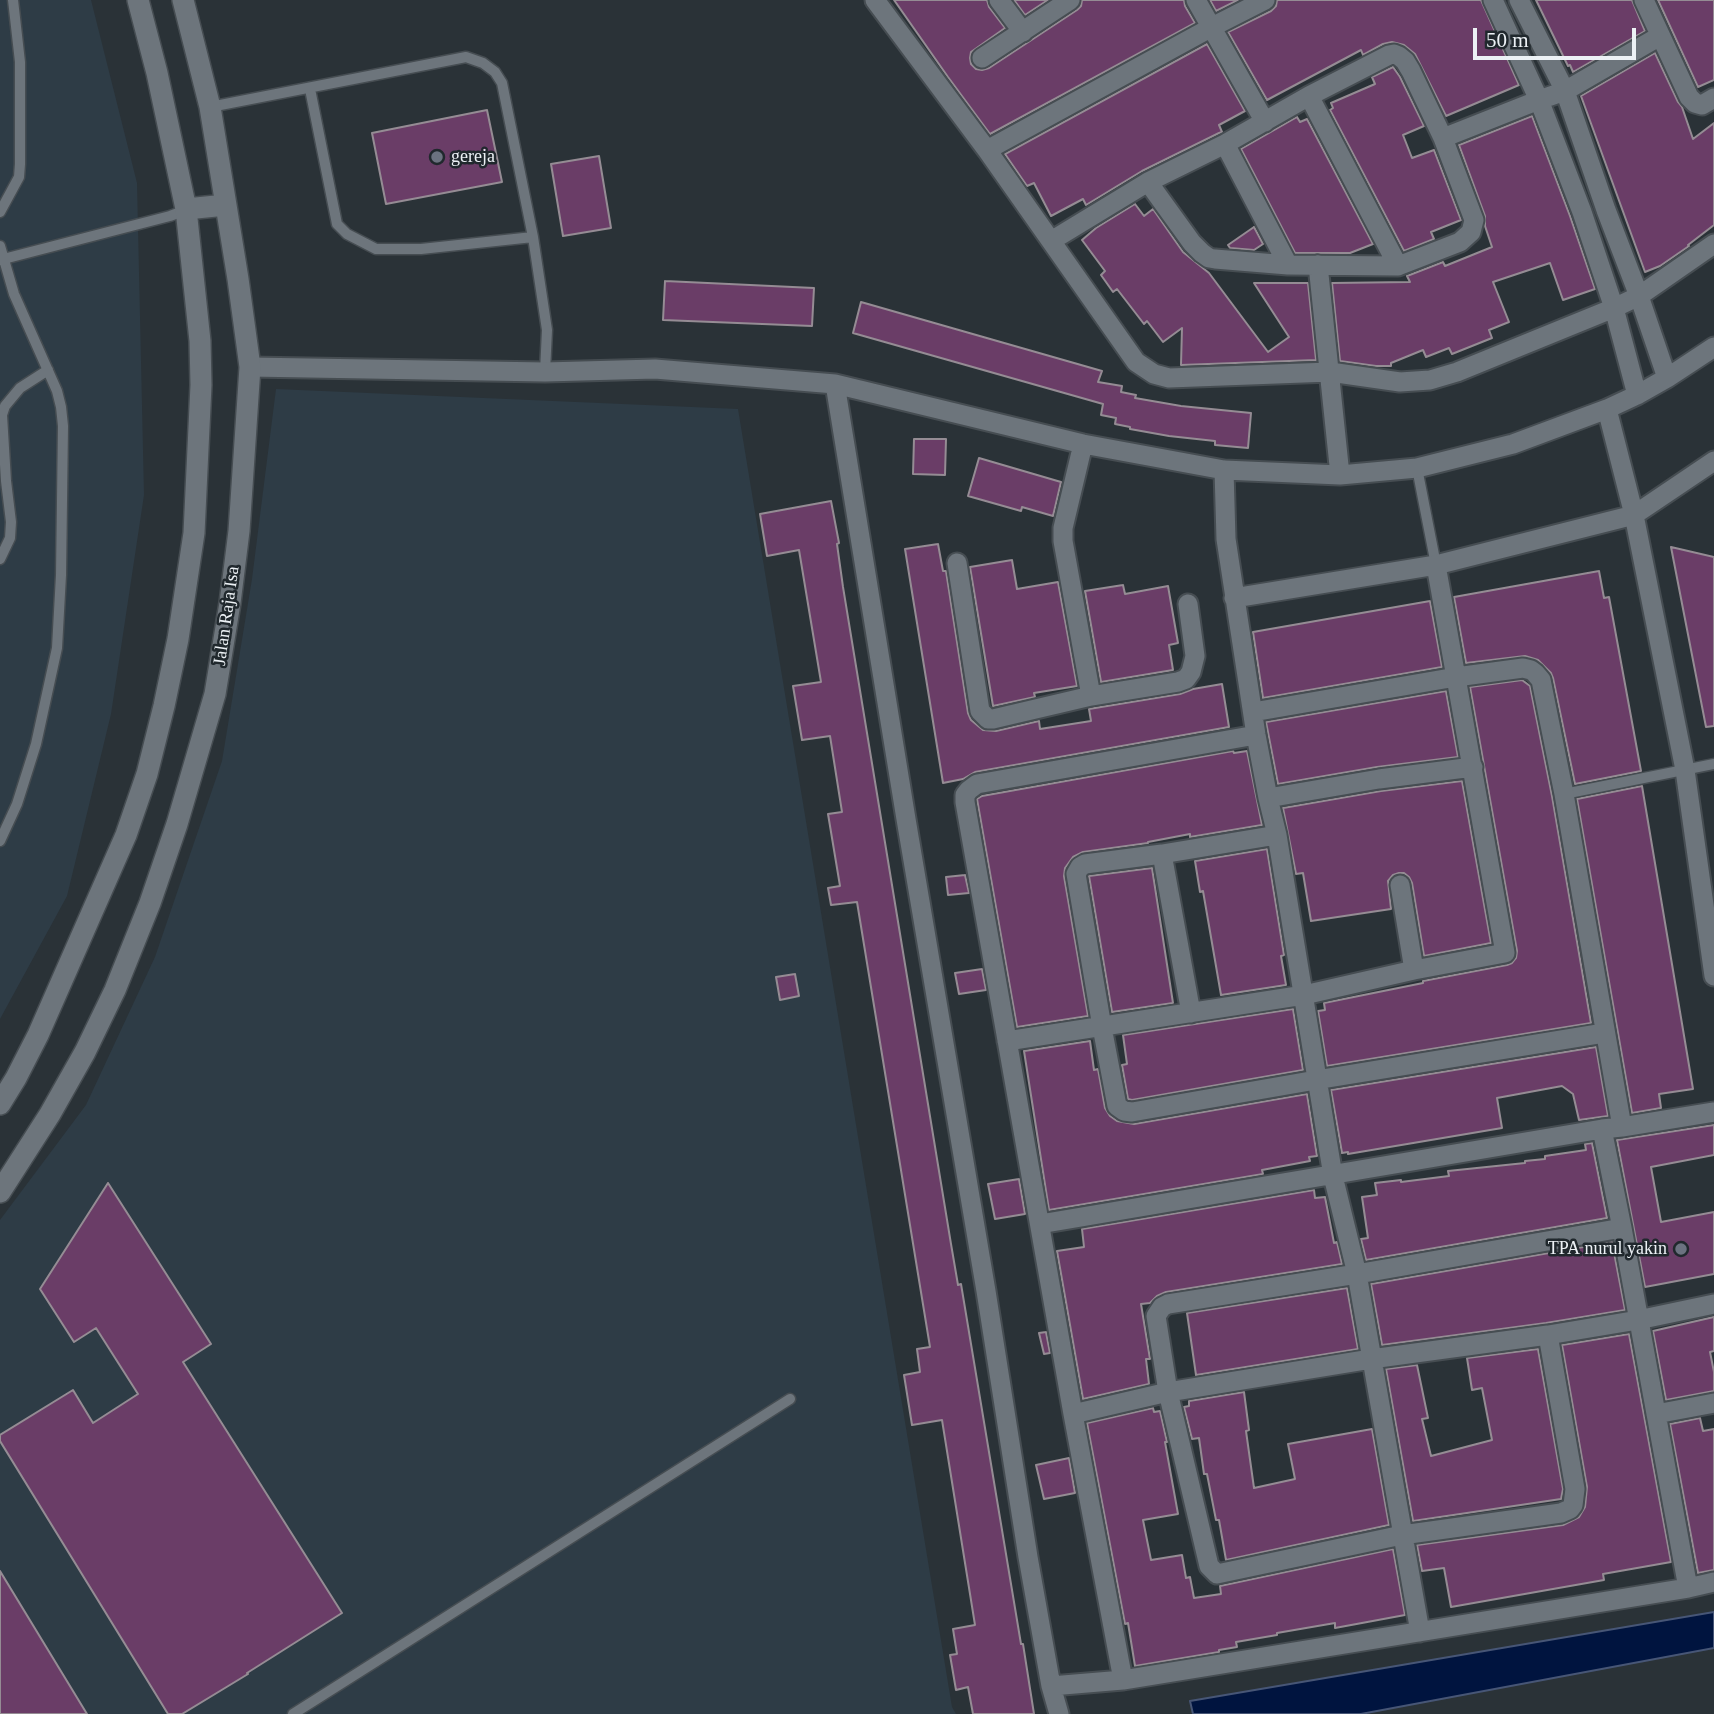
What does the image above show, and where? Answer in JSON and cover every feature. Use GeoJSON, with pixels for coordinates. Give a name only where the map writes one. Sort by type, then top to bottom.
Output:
{"type":"FeatureCollection","features":[{"type":"Feature","properties":{"kind":"main road"},"geometry":{"type":"LineString","coordinates":[[0,1104],[38,1035],[126,835],[147,774],[178,639],[194,533],[201,385],[200,341],[186,209],[157,73],[138,0]]}},
{"type":"Feature","properties":{"kind":"main road","name":"Jalan Raja Isa"},"geometry":{"type":"LineString","coordinates":[[0,1192],[50,1114],[115,990],[150,903],[177,824],[215,694],[239,531],[250,367],[210,107],[183,0]]}},
{"type":"Feature","properties":{"kind":"main road"},"geometry":{"type":"LineString","coordinates":[[186,209],[226,205]]}},
{"type":"Feature","properties":{"kind":"street"},"geometry":{"type":"LineString","coordinates":[[875,0],[987,150],[1136,362],[1154,374],[1169,378],[1330,372],[1400,382],[1430,380],[1457,372],[1614,309],[1639,296],[1714,244]]}},
{"type":"Feature","properties":{"kind":"street"},"geometry":{"type":"LineString","coordinates":[[999,0],[1023,32]]}},
{"type":"Feature","properties":{"kind":"street"},"geometry":{"type":"LineString","coordinates":[[982,58],[1070,0]]}},
{"type":"Feature","properties":{"kind":"street"},"geometry":{"type":"LineString","coordinates":[[1196,0],[1265,122]]}},
{"type":"Feature","properties":{"kind":"street"},"geometry":{"type":"LineString","coordinates":[[987,150],[1265,0]]}},
{"type":"Feature","properties":{"kind":"street"},"geometry":{"type":"LineString","coordinates":[[1493,0],[1539,100],[1583,212],[1614,309],[1637,395]]}},
{"type":"Feature","properties":{"kind":"street"},"geometry":{"type":"LineString","coordinates":[[1519,0],[1565,91],[1667,378]]}},
{"type":"Feature","properties":{"kind":"street"},"geometry":{"type":"LineString","coordinates":[[1644,0],[1689,97],[1695,103],[1702,104],[1714,97]]}},
{"type":"Feature","properties":{"kind":"street"},"geometry":{"type":"LineString","coordinates":[[1443,138],[1565,91],[1660,36]]}},
{"type":"Feature","properties":{"kind":"street"},"geometry":{"type":"LineString","coordinates":[[1051,241],[1148,181],[1225,145],[1309,96],[1394,54],[1405,61],[1411,71],[1443,138],[1474,220],[1471,232],[1460,242],[1398,266],[1288,265],[1209,258],[1192,243],[1148,181]]}},
{"type":"Feature","properties":{"kind":"street"},"geometry":{"type":"LineString","coordinates":[[1309,96],[1398,266]]}},
{"type":"Feature","properties":{"kind":"street"},"geometry":{"type":"LineString","coordinates":[[1225,145],[1288,265]]}},
{"type":"Feature","properties":{"kind":"street"},"geometry":{"type":"LineString","coordinates":[[1318,265],[1340,475]]}},
{"type":"Feature","properties":{"kind":"street"},"geometry":{"type":"LineString","coordinates":[[250,367],[545,372],[655,369],[835,384],[1083,444],[1224,470],[1340,475],[1418,468],[1513,444],[1637,395],[1714,347]]}},
{"type":"Feature","properties":{"kind":"street"},"geometry":{"type":"LineString","coordinates":[[835,384],[1028,1557],[1059,1714]]}},
{"type":"Feature","properties":{"kind":"street"},"geometry":{"type":"LineString","coordinates":[[1607,409],[1634,515],[1685,770],[1714,976]]}},
{"type":"Feature","properties":{"kind":"street"},"geometry":{"type":"LineString","coordinates":[[1083,444],[1063,528],[1063,541],[1091,696]]}},
{"type":"Feature","properties":{"kind":"street"},"geometry":{"type":"LineString","coordinates":[[1234,598],[1436,565],[1634,515],[1714,461]]}},
{"type":"Feature","properties":{"kind":"street"},"geometry":{"type":"LineString","coordinates":[[1224,470],[1226,539],[1256,734],[1277,835],[1333,1175],[1357,1274],[1420,1632]]}},
{"type":"Feature","properties":{"kind":"street"},"geometry":{"type":"LineString","coordinates":[[957,563],[980,711],[985,717],[993,719],[1091,696],[1186,679],[1191,672],[1195,656],[1188,604]]}},
{"type":"Feature","properties":{"kind":"street"},"geometry":{"type":"LineString","coordinates":[[1007,1041],[1304,995],[1414,970],[1505,954],[1436,565]]}},
{"type":"Feature","properties":{"kind":"street"},"geometry":{"type":"LineString","coordinates":[[1253,712],[1523,668],[1531,670],[1541,680],[1564,794],[1604,1033],[1622,1228],[1688,1588]]}},
{"type":"Feature","properties":{"kind":"street"},"geometry":{"type":"LineString","coordinates":[[1123,1680],[1073,1414],[965,795],[977,784],[1256,734]]}},
{"type":"Feature","properties":{"kind":"street"},"geometry":{"type":"LineString","coordinates":[[1268,798],[1379,779],[1473,767]]}},
{"type":"Feature","properties":{"kind":"street"},"geometry":{"type":"LineString","coordinates":[[1277,835],[1085,864],[1076,874],[1117,1106],[1124,1111],[1132,1112],[1604,1033]]}},
{"type":"Feature","properties":{"kind":"street"},"geometry":{"type":"LineString","coordinates":[[1162,854],[1191,1013]]}},
{"type":"Feature","properties":{"kind":"street"},"geometry":{"type":"LineString","coordinates":[[1400,885],[1414,970]]}},
{"type":"Feature","properties":{"kind":"street"},"geometry":{"type":"LineString","coordinates":[[1040,1224],[1714,1112]]}},
{"type":"Feature","properties":{"kind":"street"},"geometry":{"type":"LineString","coordinates":[[1548,1335],[1575,1489],[1573,1505],[1561,1513],[1402,1535],[1217,1574],[1208,1564],[1168,1392],[1156,1317],[1161,1307],[1622,1228]]}},
{"type":"Feature","properties":{"kind":"street"},"geometry":{"type":"LineString","coordinates":[[1073,1414],[1168,1392],[1371,1359],[1548,1335],[1714,1304]]}},
{"type":"Feature","properties":{"kind":"street"},"geometry":{"type":"LineString","coordinates":[[1656,1414],[1714,1403]]}},
{"type":"Feature","properties":{"kind":"street"},"geometry":{"type":"LineString","coordinates":[[1052,1686],[1123,1680],[1714,1582]]}},
{"type":"Feature","properties":{"kind":"lane"},"geometry":{"type":"LineString","coordinates":[[0,212],[19,177],[20,164],[20,62],[13,0]]}},
{"type":"Feature","properties":{"kind":"lane"},"geometry":{"type":"LineString","coordinates":[[210,107],[467,57],[483,63],[495,72],[502,83],[533,237],[547,330],[545,372]]}},
{"type":"Feature","properties":{"kind":"lane"},"geometry":{"type":"LineString","coordinates":[[310,89],[337,224],[347,234],[376,248],[421,249],[533,237]]}},
{"type":"Feature","properties":{"kind":"lane"},"geometry":{"type":"LineString","coordinates":[[1,259],[170,216],[186,209]]}},
{"type":"Feature","properties":{"kind":"lane"},"geometry":{"type":"LineString","coordinates":[[0,246],[1,259],[14,294],[59,399],[63,426],[57,648],[36,744],[17,804],[0,841]]}},
{"type":"Feature","properties":{"kind":"lane"},"geometry":{"type":"LineString","coordinates":[[0,559],[10,538],[11,522],[2,415],[5,406],[20,388],[48,370]]}},
{"type":"Feature","properties":{"kind":"lane"},"geometry":{"type":"LineString","coordinates":[[1418,468],[1436,565]]}},
{"type":"Feature","properties":{"kind":"lane"},"geometry":{"type":"LineString","coordinates":[[1564,794],[1714,764]]}},
{"type":"Feature","properties":{"kind":"lane"},"geometry":{"type":"LineString","coordinates":[[293,1714],[790,1399]]}},
{"type":"Feature","properties":{"kind":"shaded area"},"geometry":{"type":"Polygon","coordinates":[[[0,0],[91,0],[137,183],[144,495],[111,714],[67,896],[0,1019],[0,0]]]}},
{"type":"Feature","properties":{"kind":"shaded area"},"geometry":{"type":"Polygon","coordinates":[[[276,389],[738,409],[952,1707],[956,1714],[0,1714],[0,1220],[86,1105],[155,957],[222,761],[252,579],[276,389]]]}},
{"type":"Feature","properties":{"kind":"water"},"geometry":{"type":"Polygon","coordinates":[[[1714,1612],[1714,1648],[1361,1714],[1193,1714],[1190,1701],[1714,1612]]]}},
{"type":"Feature","properties":{"kind":"building"},"geometry":{"type":"Polygon","coordinates":[[[894,0],[987,0],[989,7],[1005,28],[971,52],[971,64],[982,70],[1077,10],[1082,0],[1184,0],[1195,23],[990,134],[894,0]]]}},
{"type":"Feature","properties":{"kind":"building"},"geometry":{"type":"Polygon","coordinates":[[[1014,0],[1048,0],[1025,15],[1014,0]]]}},
{"type":"Feature","properties":{"kind":"building"},"geometry":{"type":"Polygon","coordinates":[[[1210,0],[1238,0],[1216,11],[1210,0]]]}},
{"type":"Feature","properties":{"kind":"building"},"geometry":{"type":"Polygon","coordinates":[[[1277,0],[1481,0],[1519,85],[1446,116],[1415,54],[1404,45],[1392,42],[1363,55],[1361,50],[1267,100],[1228,32],[1271,11],[1277,0]]]}},
{"type":"Feature","properties":{"kind":"building"},"geometry":{"type":"Polygon","coordinates":[[[1536,0],[1632,0],[1645,31],[1573,72],[1536,0]]]}},
{"type":"Feature","properties":{"kind":"building"},"geometry":{"type":"Polygon","coordinates":[[[1658,0],[1714,0],[1714,80],[1698,87],[1658,0]]]}},
{"type":"Feature","properties":{"kind":"building"},"geometry":{"type":"Polygon","coordinates":[[[1207,44],[1245,111],[1219,125],[1222,132],[1142,171],[1086,205],[1083,199],[1051,216],[1034,183],[1027,186],[1005,154],[1207,44]]]}},
{"type":"Feature","properties":{"kind":"building"},"geometry":{"type":"Polygon","coordinates":[[[1655,53],[1682,107],[1693,139],[1714,123],[1714,225],[1660,266],[1645,272],[1581,96],[1655,53]]]}},
{"type":"Feature","properties":{"kind":"building"},"geometry":{"type":"Polygon","coordinates":[[[1393,67],[1424,126],[1403,135],[1412,158],[1434,150],[1461,220],[1431,232],[1434,239],[1404,251],[1330,110],[1333,108],[1331,103],[1375,84],[1372,77],[1393,67]]]}},
{"type":"Feature","properties":{"kind":"building","name":"gereja"},"geometry":{"type":"Polygon","coordinates":[[[487,110],[502,182],[386,204],[372,133],[487,110]]]}},
{"type":"Feature","properties":{"kind":"building"},"geometry":{"type":"Polygon","coordinates":[[[1532,116],[1595,289],[1563,300],[1550,263],[1493,282],[1509,322],[1489,330],[1492,338],[1452,354],[1449,348],[1426,357],[1423,350],[1391,363],[1391,366],[1340,361],[1332,283],[1410,282],[1407,276],[1443,262],[1445,266],[1492,247],[1485,226],[1485,216],[1459,145],[1532,116]]]}},
{"type":"Feature","properties":{"kind":"building"},"geometry":{"type":"Polygon","coordinates":[[[1297,117],[1300,122],[1307,119],[1373,244],[1350,253],[1295,253],[1241,149],[1297,117]]]}},
{"type":"Feature","properties":{"kind":"building"},"geometry":{"type":"Polygon","coordinates":[[[599,156],[611,228],[563,236],[551,164],[599,156]]]}},
{"type":"Feature","properties":{"kind":"building"},"geometry":{"type":"Polygon","coordinates":[[[1135,204],[1144,216],[1153,209],[1183,252],[1209,273],[1268,352],[1289,337],[1254,283],[1308,283],[1316,360],[1181,365],[1182,328],[1163,342],[1147,321],[1144,324],[1117,289],[1113,292],[1101,275],[1105,271],[1082,240],[1135,204]]]}},
{"type":"Feature","properties":{"kind":"building"},"geometry":{"type":"Polygon","coordinates":[[[1254,227],[1263,244],[1254,250],[1230,248],[1228,245],[1254,227]]]}},
{"type":"Feature","properties":{"kind":"building"},"geometry":{"type":"Polygon","coordinates":[[[665,281],[814,288],[812,326],[663,320],[665,281]]]}},
{"type":"Feature","properties":{"kind":"building"},"geometry":{"type":"Polygon","coordinates":[[[861,302],[1102,371],[1098,382],[1122,386],[1121,392],[1136,395],[1135,398],[1251,413],[1248,448],[1215,445],[1215,441],[1130,429],[1115,424],[1116,418],[1101,415],[1103,404],[853,333],[861,302]]]}},
{"type":"Feature","properties":{"kind":"building"},"geometry":{"type":"Polygon","coordinates":[[[914,439],[946,439],[945,475],[913,474],[914,439]]]}},
{"type":"Feature","properties":{"kind":"building"},"geometry":{"type":"Polygon","coordinates":[[[979,458],[1061,482],[1053,516],[1022,507],[1021,511],[968,496],[979,458]]]}},
{"type":"Feature","properties":{"kind":"building"},"geometry":{"type":"Polygon","coordinates":[[[831,501],[951,1244],[958,1285],[961,1284],[1034,1714],[973,1714],[968,1687],[956,1690],[950,1655],[957,1654],[953,1629],[975,1625],[942,1420],[912,1425],[904,1375],[920,1372],[917,1349],[930,1347],[857,902],[831,905],[828,888],[840,886],[828,814],[842,812],[830,736],[802,740],[793,686],[821,682],[799,550],[767,556],[760,514],[831,501]]]}},
{"type":"Feature","properties":{"kind":"building"},"geometry":{"type":"Polygon","coordinates":[[[938,544],[943,571],[946,571],[968,713],[971,720],[983,730],[996,731],[1039,721],[1040,729],[1091,721],[1089,709],[1222,684],[1229,727],[975,772],[963,779],[943,783],[905,549],[938,544]]]}},
{"type":"Feature","properties":{"kind":"building"},"geometry":{"type":"Polygon","coordinates":[[[1671,547],[1714,557],[1714,726],[1706,727],[1671,547]]]}},
{"type":"Feature","properties":{"kind":"building"},"geometry":{"type":"Polygon","coordinates":[[[1012,560],[1017,589],[1058,582],[1077,686],[1034,693],[1035,697],[993,706],[970,567],[1012,560]]]}},
{"type":"Feature","properties":{"kind":"building"},"geometry":{"type":"Polygon","coordinates":[[[1599,571],[1604,598],[1609,597],[1641,771],[1575,784],[1551,673],[1538,660],[1525,656],[1466,663],[1454,597],[1599,571]]]}},
{"type":"Feature","properties":{"kind":"building"},"geometry":{"type":"Polygon","coordinates":[[[1123,585],[1125,594],[1168,586],[1178,643],[1169,645],[1173,670],[1101,682],[1085,591],[1123,585]]]}},
{"type":"Feature","properties":{"kind":"building"},"geometry":{"type":"Polygon","coordinates":[[[1430,601],[1442,667],[1263,698],[1253,632],[1430,601]]]}},
{"type":"Feature","properties":{"kind":"building"},"geometry":{"type":"Polygon","coordinates":[[[1522,680],[1530,686],[1591,1023],[1327,1066],[1318,1011],[1325,1010],[1324,1003],[1507,965],[1516,958],[1517,951],[1470,687],[1522,680]]]}},
{"type":"Feature","properties":{"kind":"building"},"geometry":{"type":"Polygon","coordinates":[[[1446,691],[1458,757],[1377,767],[1278,784],[1266,722],[1446,691]]]}},
{"type":"Feature","properties":{"kind":"building"},"geometry":{"type":"Polygon","coordinates":[[[1233,751],[1247,751],[1262,825],[1083,852],[1073,857],[1065,868],[1064,876],[1088,1016],[1017,1027],[977,799],[1233,751]]]}},
{"type":"Feature","properties":{"kind":"building"},"geometry":{"type":"Polygon","coordinates":[[[1462,781],[1491,943],[1424,956],[1412,883],[1404,873],[1393,875],[1388,881],[1391,909],[1311,921],[1303,873],[1296,874],[1283,808],[1381,791],[1462,781]]]}},
{"type":"Feature","properties":{"kind":"building"},"geometry":{"type":"Polygon","coordinates":[[[1642,786],[1693,1089],[1659,1094],[1661,1108],[1632,1113],[1577,799],[1642,786]]]}},
{"type":"Feature","properties":{"kind":"building"},"geometry":{"type":"Polygon","coordinates":[[[1267,849],[1284,955],[1281,956],[1286,985],[1221,995],[1203,891],[1200,892],[1195,861],[1267,849]]]}},
{"type":"Feature","properties":{"kind":"building"},"geometry":{"type":"Polygon","coordinates":[[[1152,868],[1173,1003],[1112,1012],[1089,876],[1152,868]]]}},
{"type":"Feature","properties":{"kind":"building"},"geometry":{"type":"Polygon","coordinates":[[[965,875],[969,893],[948,895],[946,877],[965,875]]]}},
{"type":"Feature","properties":{"kind":"building"},"geometry":{"type":"Polygon","coordinates":[[[982,969],[986,990],[959,994],[955,973],[982,969]]]}},
{"type":"Feature","properties":{"kind":"building"},"geometry":{"type":"Polygon","coordinates":[[[795,974],[799,996],[780,1000],[776,977],[795,974]]]}},
{"type":"Feature","properties":{"kind":"building"},"geometry":{"type":"Polygon","coordinates":[[[1293,1009],[1303,1070],[1128,1099],[1122,1065],[1127,1064],[1123,1035],[1293,1009]]]}},
{"type":"Feature","properties":{"kind":"building"},"geometry":{"type":"Polygon","coordinates":[[[1090,1041],[1094,1070],[1098,1069],[1105,1108],[1117,1121],[1134,1124],[1307,1094],[1317,1156],[1309,1157],[1310,1161],[1262,1170],[1263,1174],[1049,1210],[1024,1051],[1090,1041]]]}},
{"type":"Feature","properties":{"kind":"building"},"geometry":{"type":"Polygon","coordinates":[[[1596,1047],[1608,1116],[1579,1120],[1573,1094],[1562,1086],[1497,1098],[1502,1128],[1342,1153],[1331,1090],[1596,1047]]]}},
{"type":"Feature","properties":{"kind":"building"},"geometry":{"type":"Polygon","coordinates":[[[1714,1125],[1714,1155],[1651,1167],[1661,1222],[1714,1212],[1714,1274],[1645,1287],[1617,1140],[1714,1125]]]}},
{"type":"Feature","properties":{"kind":"building"},"geometry":{"type":"Polygon","coordinates":[[[1592,1143],[1607,1218],[1366,1260],[1361,1239],[1368,1238],[1362,1197],[1377,1195],[1375,1183],[1449,1176],[1448,1171],[1525,1163],[1545,1159],[1545,1156],[1586,1150],[1585,1144],[1592,1143]]]}},
{"type":"Feature","properties":{"kind":"building"},"geometry":{"type":"Polygon","coordinates":[[[1019,1179],[1025,1214],[995,1219],[988,1184],[1019,1179]]]}},
{"type":"Feature","properties":{"kind":"building"},"geometry":{"type":"Polygon","coordinates":[[[108,1183],[211,1344],[183,1362],[342,1613],[182,1714],[168,1714],[0,1441],[0,1435],[73,1390],[93,1423],[138,1394],[96,1328],[74,1342],[40,1289],[108,1183]]]}},
{"type":"Feature","properties":{"kind":"building"},"geometry":{"type":"Polygon","coordinates":[[[1314,1190],[1315,1198],[1325,1197],[1334,1243],[1337,1242],[1342,1264],[1166,1292],[1150,1303],[1141,1304],[1150,1359],[1146,1359],[1149,1384],[1083,1399],[1057,1251],[1084,1247],[1082,1229],[1314,1190]]]}},
{"type":"Feature","properties":{"kind":"building"},"geometry":{"type":"Polygon","coordinates":[[[1612,1242],[1625,1310],[1382,1345],[1371,1284],[1612,1242]]]}},
{"type":"Feature","properties":{"kind":"building"},"geometry":{"type":"Polygon","coordinates":[[[1347,1288],[1358,1349],[1196,1375],[1187,1313],[1347,1288]]]}},
{"type":"Feature","properties":{"kind":"building"},"geometry":{"type":"Polygon","coordinates":[[[1714,1317],[1714,1351],[1710,1352],[1714,1391],[1666,1400],[1653,1331],[1714,1317]]]}},
{"type":"Feature","properties":{"kind":"building"},"geometry":{"type":"Polygon","coordinates":[[[1046,1332],[1050,1353],[1044,1354],[1039,1333],[1046,1332]]]}},
{"type":"Feature","properties":{"kind":"building"},"geometry":{"type":"Polygon","coordinates":[[[1629,1334],[1671,1562],[1603,1574],[1604,1580],[1451,1607],[1444,1568],[1422,1571],[1417,1545],[1563,1525],[1579,1517],[1585,1507],[1587,1487],[1562,1345],[1629,1334]]]}},
{"type":"Feature","properties":{"kind":"building"},"geometry":{"type":"Polygon","coordinates":[[[1538,1349],[1563,1489],[1561,1499],[1413,1521],[1386,1369],[1417,1365],[1428,1418],[1422,1419],[1431,1456],[1492,1440],[1482,1388],[1472,1390],[1467,1358],[1538,1349]]]}},
{"type":"Feature","properties":{"kind":"building"},"geometry":{"type":"Polygon","coordinates":[[[1244,1392],[1254,1488],[1295,1479],[1288,1444],[1372,1429],[1389,1525],[1226,1560],[1219,1520],[1216,1520],[1207,1474],[1204,1474],[1199,1438],[1192,1439],[1184,1407],[1189,1406],[1189,1401],[1244,1392]]]}},
{"type":"Feature","properties":{"kind":"building"},"geometry":{"type":"Polygon","coordinates":[[[1153,1408],[1154,1412],[1160,1411],[1178,1514],[1143,1520],[1151,1560],[1182,1555],[1186,1578],[1190,1577],[1194,1598],[1221,1594],[1220,1586],[1393,1549],[1405,1615],[1335,1628],[1335,1623],[1277,1633],[1236,1642],[1237,1647],[1219,1652],[1135,1666],[1087,1423],[1153,1408]]]}},
{"type":"Feature","properties":{"kind":"building"},"geometry":{"type":"Polygon","coordinates":[[[1700,1418],[1703,1431],[1714,1429],[1714,1570],[1698,1573],[1670,1424],[1700,1418]]]}},
{"type":"Feature","properties":{"kind":"building"},"geometry":{"type":"Polygon","coordinates":[[[1069,1458],[1075,1493],[1044,1499],[1036,1465],[1069,1458]]]}},
{"type":"Feature","properties":{"kind":"building"},"geometry":{"type":"Polygon","coordinates":[[[0,1571],[87,1714],[0,1714],[0,1571]]]}},
{"type":"Feature","properties":{"kind":"place","name":"gereja"},"geometry":{"type":"Point","coordinates":[437,157]}},
{"type":"Feature","properties":{"kind":"place","name":"TPA nurul yakin"},"geometry":{"type":"Point","coordinates":[1681,1249]}}]}
